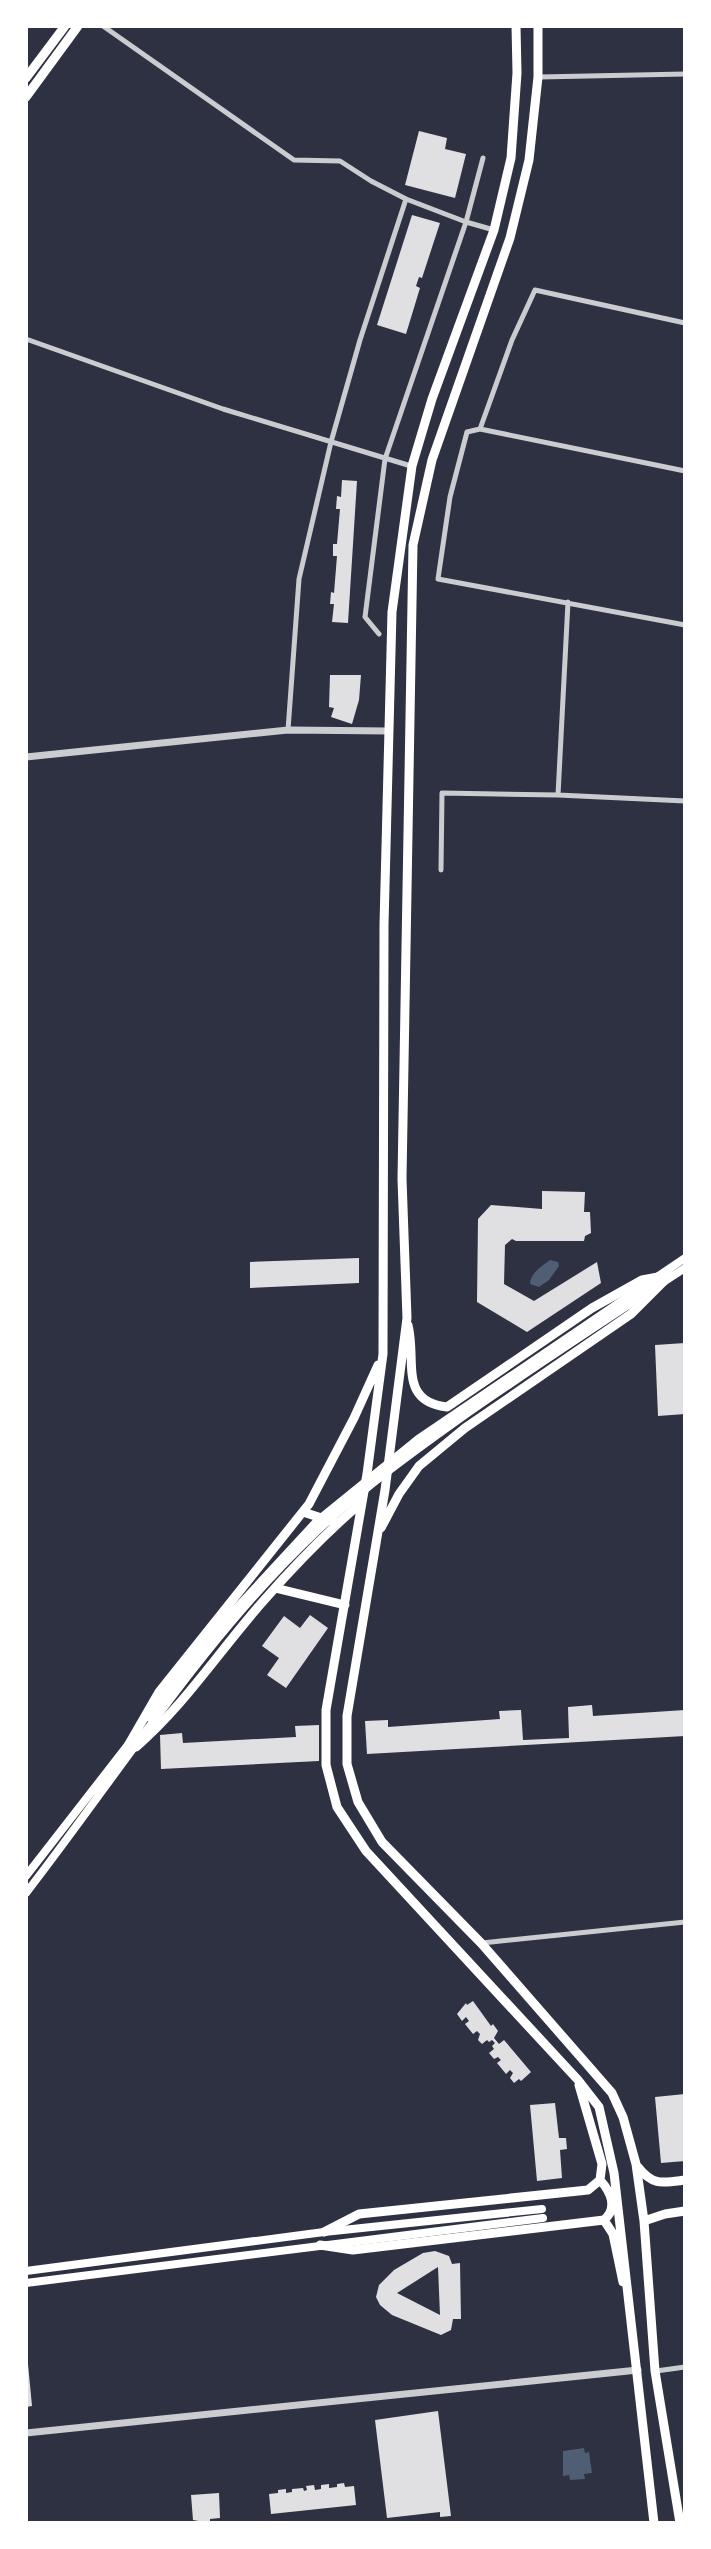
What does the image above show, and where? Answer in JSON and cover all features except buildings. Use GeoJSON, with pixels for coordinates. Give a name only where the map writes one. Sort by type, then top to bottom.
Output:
{"type":"FeatureCollection","features":[{"type":"Feature","properties":{"kind":"main road"},"geometry":{"type":"LineString","coordinates":[[26,78],[65,26]]}},
{"type":"Feature","properties":{"kind":"main road"},"geometry":{"type":"LineString","coordinates":[[26,97],[78,26]]}},
{"type":"Feature","properties":{"kind":"main road"},"geometry":{"type":"LineString","coordinates":[[516,26],[517,73],[511,158],[494,230],[432,399],[412,466],[392,612],[384,925],[383,1354],[362,1502],[326,1710],[326,1765],[337,1807],[366,1851],[578,2080],[599,2107],[614,2173],[654,2523]]}},
{"type":"Feature","properties":{"kind":"main road"},"geometry":{"type":"LineString","coordinates":[[538,26],[538,77],[529,160],[510,238],[432,460],[413,545],[402,1179],[407,1318],[385,1490],[347,1716],[347,1764],[358,1802],[382,1842],[481,1943],[612,2093],[623,2117],[636,2164],[644,2221],[655,2371],[680,2523]]}},
{"type":"Feature","properties":{"kind":"main road"},"geometry":{"type":"LineString","coordinates":[[26,1893],[220,1626],[317,1521],[418,1439],[661,1279],[685,1258]]}},
{"type":"Feature","properties":{"kind":"main road"},"geometry":{"type":"LineString","coordinates":[[407,1318],[412,1339],[415,1389],[423,1400],[447,1407],[592,1308],[642,1280],[661,1279],[685,1268]]}},
{"type":"Feature","properties":{"kind":"main road"},"geometry":{"type":"LineString","coordinates":[[376,1539],[399,1494],[419,1466],[465,1428],[631,1314],[661,1279]]}},
{"type":"Feature","properties":{"kind":"main road"},"geometry":{"type":"LineString","coordinates":[[26,1876],[132,1746],[159,1692],[303,1512],[354,1418],[383,1354]]}},
{"type":"Feature","properties":{"kind":"main road"},"geometry":{"type":"LineString","coordinates":[[132,1746],[160,1727],[275,1588],[337,1523],[362,1502]]}},
{"type":"Feature","properties":{"kind":"main road"},"geometry":{"type":"LineString","coordinates":[[303,1512],[337,1523]]}},
{"type":"Feature","properties":{"kind":"main road"},"geometry":{"type":"LineString","coordinates":[[275,1588],[345,1605]]}},
{"type":"Feature","properties":{"kind":"main road"},"geometry":{"type":"LineString","coordinates":[[324,2232],[359,2214],[588,2190],[600,2180],[602,2164],[578,2080]]}},
{"type":"Feature","properties":{"kind":"main road"},"geometry":{"type":"LineString","coordinates":[[636,2164],[646,2178],[660,2183],[685,2180]]}},
{"type":"Feature","properties":{"kind":"main road"},"geometry":{"type":"LineString","coordinates":[[320,2245],[353,2250],[604,2220],[610,2214],[612,2202],[608,2189],[600,2180]]}},
{"type":"Feature","properties":{"kind":"main road"},"geometry":{"type":"LineString","coordinates":[[644,2221],[685,2211]]}},
{"type":"Feature","properties":{"kind":"main road"},"geometry":{"type":"LineString","coordinates":[[26,2271],[324,2232],[543,2213],[26,2283]]}},
{"type":"Feature","properties":{"kind":"main road"},"geometry":{"type":"LineString","coordinates":[[604,2220],[613,2234],[617,2264],[629,2304]]}},
{"type":"Feature","properties":{"kind":"street"},"geometry":{"type":"LineString","coordinates":[[103,26],[294,160],[340,161],[406,199],[494,230]]}},
{"type":"Feature","properties":{"kind":"street"},"geometry":{"type":"LineString","coordinates":[[538,77],[685,74]]}},
{"type":"Feature","properties":{"kind":"street"},"geometry":{"type":"LineString","coordinates":[[379,634],[365,617],[385,459],[466,222],[483,158]]}},
{"type":"Feature","properties":{"kind":"street"},"geometry":{"type":"LineString","coordinates":[[288,730],[299,579],[331,442],[406,199]]}},
{"type":"Feature","properties":{"kind":"street"},"geometry":{"type":"LineString","coordinates":[[480,429],[512,340],[535,290],[685,323]]}},
{"type":"Feature","properties":{"kind":"street"},"geometry":{"type":"LineString","coordinates":[[26,339],[223,409],[412,466]]}},
{"type":"Feature","properties":{"kind":"street"},"geometry":{"type":"LineString","coordinates":[[685,471],[480,429],[467,432],[450,497],[438,579],[685,625]]}},
{"type":"Feature","properties":{"kind":"street"},"geometry":{"type":"LineString","coordinates":[[558,795],[568,602]]}},
{"type":"Feature","properties":{"kind":"street"},"geometry":{"type":"LineString","coordinates":[[26,757],[288,730],[389,731]]}},
{"type":"Feature","properties":{"kind":"street"},"geometry":{"type":"LineString","coordinates":[[441,870],[442,793],[685,801]]}},
{"type":"Feature","properties":{"kind":"street"},"geometry":{"type":"LineString","coordinates":[[481,1943],[685,1922]]}},
{"type":"Feature","properties":{"kind":"street"},"geometry":{"type":"LineString","coordinates":[[655,2371],[685,2367]]}},
{"type":"Feature","properties":{"kind":"street"},"geometry":{"type":"LineString","coordinates":[[26,2433],[638,2370]]}},
{"type":"Feature","properties":{"kind":"water"},"geometry":{"type":"Polygon","coordinates":[[[550,1260],[558,1262],[559,1266],[549,1280],[539,1287],[530,1284],[534,1273],[550,1260]]]}},
{"type":"Feature","properties":{"kind":"water"},"geometry":{"type":"Polygon","coordinates":[[[584,2448],[585,2453],[589,2452],[592,2473],[584,2474],[585,2479],[570,2480],[569,2475],[563,2476],[563,2451],[584,2448]]]}}]}
